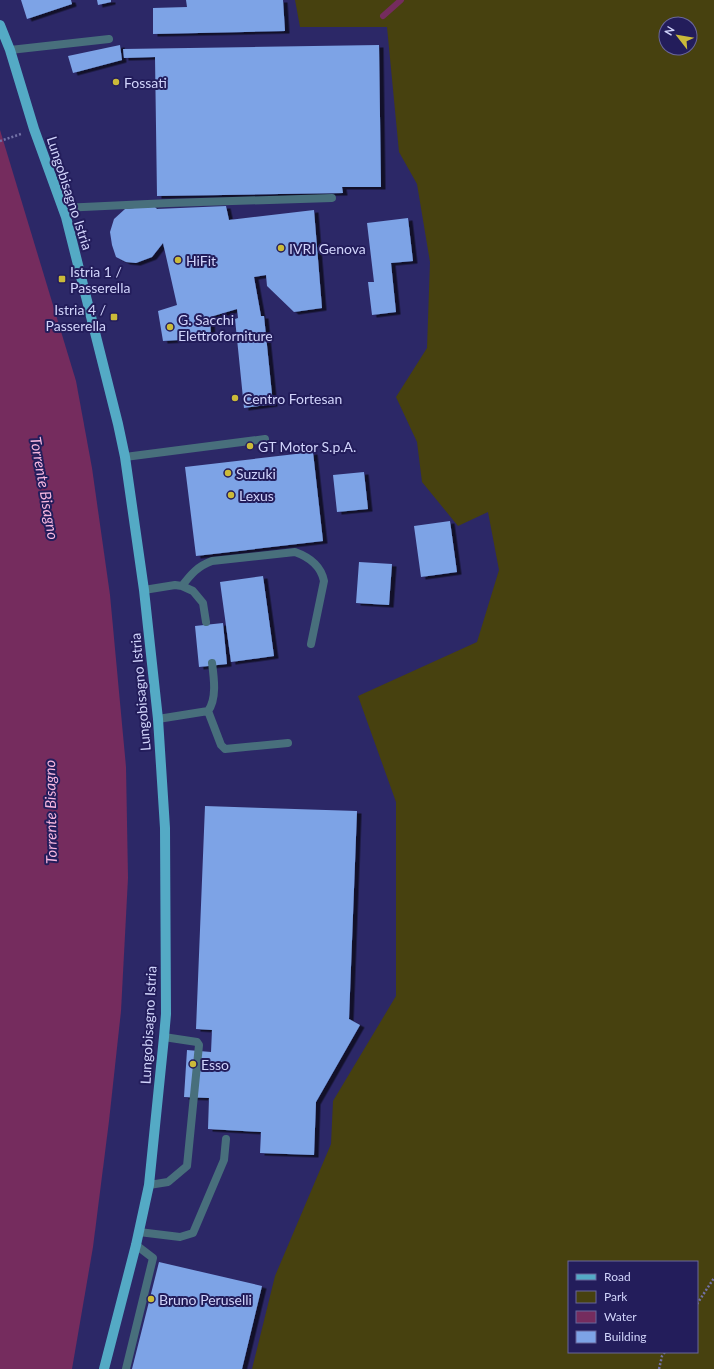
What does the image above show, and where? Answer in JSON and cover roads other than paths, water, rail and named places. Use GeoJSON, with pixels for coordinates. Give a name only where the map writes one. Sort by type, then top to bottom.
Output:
{"type":"FeatureCollection","features":[{"type":"Feature","properties":{"kind":"main road","name":"Lungobisagno Istria"},"geometry":{"type":"LineString","coordinates":[[0,25],[10,50],[34,129],[66,217],[125,457],[144,590],[158,719],[165,828],[166,1014],[149,1185],[136,1245],[104,1369]]}},
{"type":"Feature","properties":{"kind":"lane"},"geometry":{"type":"LineString","coordinates":[[10,50],[109,39]]}},
{"type":"Feature","properties":{"kind":"lane"},"geometry":{"type":"LineString","coordinates":[[62,208],[332,198]]}},
{"type":"Feature","properties":{"kind":"lane"},"geometry":{"type":"LineString","coordinates":[[125,457],[265,439]]}},
{"type":"Feature","properties":{"kind":"lane"},"geometry":{"type":"LineString","coordinates":[[182,586],[195,569],[202,564],[212,561],[295,552],[302,554],[317,565],[322,573],[324,581],[311,644]]}},
{"type":"Feature","properties":{"kind":"lane"},"geometry":{"type":"LineString","coordinates":[[144,590],[182,586],[193,591],[204,603],[206,622]]}},
{"type":"Feature","properties":{"kind":"lane"},"geometry":{"type":"LineString","coordinates":[[158,719],[208,711],[212,705],[213,699],[212,663]]}},
{"type":"Feature","properties":{"kind":"lane"},"geometry":{"type":"LineString","coordinates":[[208,711],[220,745],[224,749],[288,743]]}},
{"type":"Feature","properties":{"kind":"lane"},"geometry":{"type":"LineString","coordinates":[[149,1185],[168,1182],[187,1166],[194,1106],[199,1045],[197,1042],[164,1037]]}},
{"type":"Feature","properties":{"kind":"lane"},"geometry":{"type":"LineString","coordinates":[[139,1232],[180,1237],[192,1233],[224,1160],[226,1138]]}},
{"type":"Feature","properties":{"kind":"lane"},"geometry":{"type":"LineString","coordinates":[[126,1369],[153,1258],[136,1245]]}},
{"type":"Feature","properties":{"kind":"water","name":"Torrente Bisagno"},"geometry":{"type":"Polygon","coordinates":[[[0,130],[76,381],[92,468],[110,595],[126,767],[128,878],[121,1011],[93,1247],[72,1369],[0,1369],[0,130]]]}},
{"type":"Feature","properties":{"kind":"waterway"},"geometry":{"type":"LineString","coordinates":[[383,16],[401,0]]}},
{"type":"Feature","properties":{"kind":"place","name":"Fossati"},"geometry":{"type":"Point","coordinates":[116,82]}},
{"type":"Feature","properties":{"kind":"place","name":"IVRI Genova"},"geometry":{"type":"Point","coordinates":[281,248]}},
{"type":"Feature","properties":{"kind":"place","name":"HiFit"},"geometry":{"type":"Point","coordinates":[178,260]}},
{"type":"Feature","properties":{"kind":"place","name":"Istria 1 / Passerella"},"geometry":{"type":"Point","coordinates":[62,279]}},
{"type":"Feature","properties":{"kind":"place","name":"Istria 4 / Passerella"},"geometry":{"type":"Point","coordinates":[114,317]}},
{"type":"Feature","properties":{"kind":"place","name":"G. Sacchi Elettroforniture"},"geometry":{"type":"Point","coordinates":[170,327]}},
{"type":"Feature","properties":{"kind":"place","name":"Centro Fortesan"},"geometry":{"type":"Point","coordinates":[235,398]}},
{"type":"Feature","properties":{"kind":"place","name":"GT Motor S.p.A."},"geometry":{"type":"Point","coordinates":[250,446]}},
{"type":"Feature","properties":{"kind":"place","name":"Suzuki"},"geometry":{"type":"Point","coordinates":[228,473]}},
{"type":"Feature","properties":{"kind":"place","name":"Lexus"},"geometry":{"type":"Point","coordinates":[231,495]}},
{"type":"Feature","properties":{"kind":"place","name":"Esso"},"geometry":{"type":"Point","coordinates":[193,1064]}},
{"type":"Feature","properties":{"kind":"place","name":"Bruno Peruselli"},"geometry":{"type":"Point","coordinates":[151,1299]}}]}
